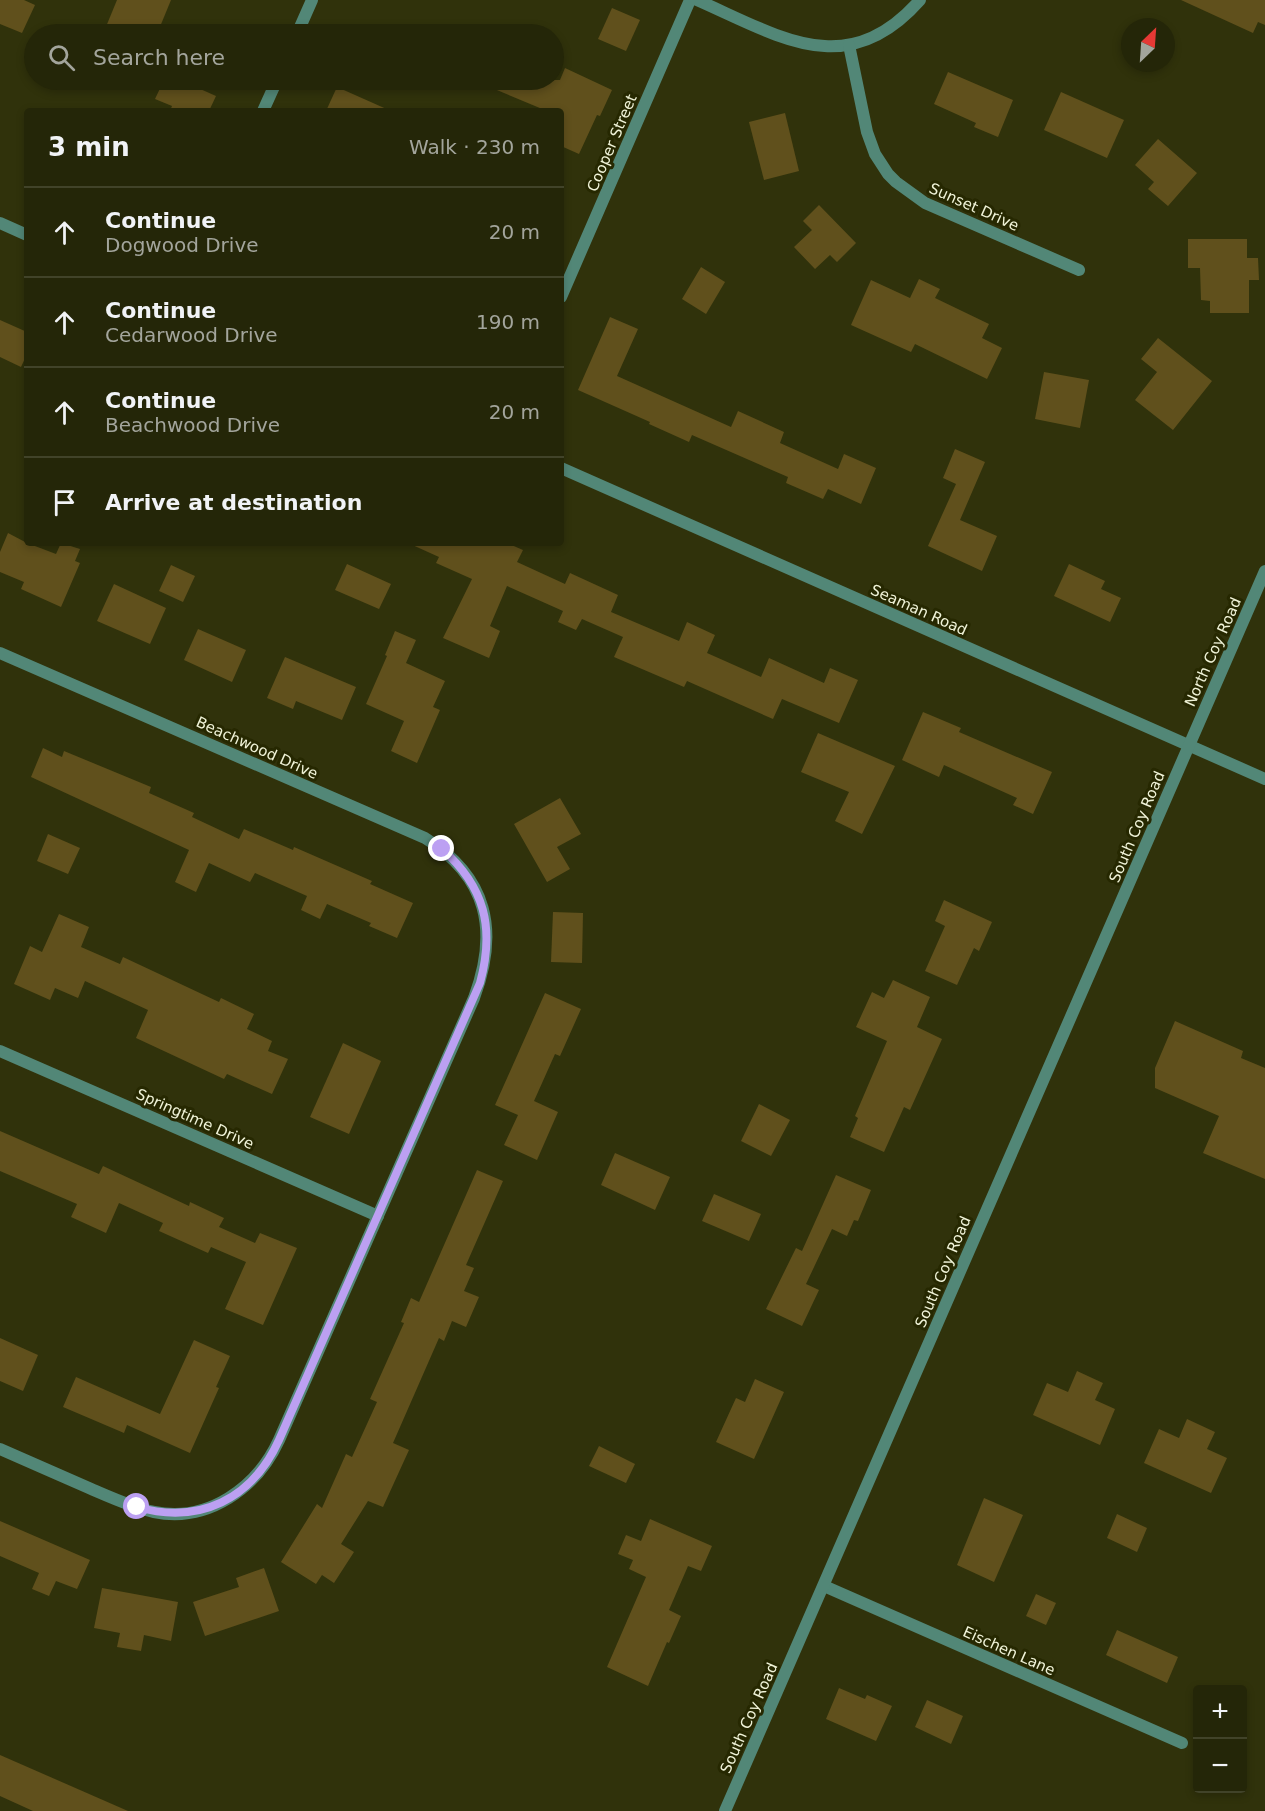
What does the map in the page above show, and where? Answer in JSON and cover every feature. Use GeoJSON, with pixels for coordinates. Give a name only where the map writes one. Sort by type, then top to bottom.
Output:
{"type":"FeatureCollection","features":[{"type":"Feature","properties":{"kind":"street"},"geometry":{"type":"LineString","coordinates":[[301,24],[312,0]]}},
{"type":"Feature","properties":{"kind":"street","name":"Cooper Street"},"geometry":{"type":"LineString","coordinates":[[564,290],[690,0]]}},
{"type":"Feature","properties":{"kind":"street"},"geometry":{"type":"LineString","coordinates":[[696,0],[788,39],[807,45],[829,47],[867,40],[896,24],[920,0]]}},
{"type":"Feature","properties":{"kind":"street","name":"Sunset Drive"},"geometry":{"type":"LineString","coordinates":[[849,45],[867,132],[881,164],[896,182],[925,203],[1079,270]]}},
{"type":"Feature","properties":{"kind":"street"},"geometry":{"type":"LineString","coordinates":[[264,108],[272,90]]}},
{"type":"Feature","properties":{"kind":"street"},"geometry":{"type":"LineString","coordinates":[[0,223],[24,234]]}},
{"type":"Feature","properties":{"kind":"street","name":"Seaman Road"},"geometry":{"type":"LineString","coordinates":[[564,469],[1265,779]]}},
{"type":"Feature","properties":{"kind":"street","name":"North Coy Road"},"geometry":{"type":"LineString","coordinates":[[1189,745],[1265,570]]}},
{"type":"Feature","properties":{"kind":"street","name":"Beachwood Drive"},"geometry":{"type":"LineString","coordinates":[[0,653],[425,838],[442,849],[469,879],[479,899],[487,933],[487,951],[480,983],[273,1454],[263,1470],[236,1495],[199,1512],[155,1512],[137,1507],[0,1449]]}},
{"type":"Feature","properties":{"kind":"street","name":"South Coy Road"},"geometry":{"type":"LineString","coordinates":[[725,1811],[1189,745]]}},
{"type":"Feature","properties":{"kind":"street","name":"Springtime Drive"},"geometry":{"type":"LineString","coordinates":[[0,1051],[378,1216]]}},
{"type":"Feature","properties":{"kind":"street","name":"Eischen Lane"},"geometry":{"type":"LineString","coordinates":[[824,1586],[1182,1743]]}},
{"type":"Feature","properties":{"kind":"building"},"geometry":{"type":"Polygon","coordinates":[[[0,0],[24,0],[35,5],[26,24],[24,24],[22,33],[0,24],[0,0]]]}},
{"type":"Feature","properties":{"kind":"building"},"geometry":{"type":"Polygon","coordinates":[[[117,0],[171,0],[161,24],[107,24],[117,0]]]}},
{"type":"Feature","properties":{"kind":"building"},"geometry":{"type":"Polygon","coordinates":[[[1181,0],[1265,0],[1265,25],[1258,22],[1253,33],[1181,0]]]}},
{"type":"Feature","properties":{"kind":"building"},"geometry":{"type":"Polygon","coordinates":[[[612,8],[640,20],[626,51],[598,39],[612,8]]]}},
{"type":"Feature","properties":{"kind":"building"},"geometry":{"type":"Polygon","coordinates":[[[565,68],[612,90],[600,116],[597,115],[579,154],[564,147],[564,108],[540,108],[497,90],[564,90],[565,68]]]}},
{"type":"Feature","properties":{"kind":"building"},"geometry":{"type":"Polygon","coordinates":[[[948,72],[1013,100],[998,137],[974,127],[976,123],[934,104],[948,72]]]}},
{"type":"Feature","properties":{"kind":"building"},"geometry":{"type":"Polygon","coordinates":[[[159,90],[202,90],[216,96],[210,108],[171,108],[172,106],[155,99],[159,90]]]}},
{"type":"Feature","properties":{"kind":"building"},"geometry":{"type":"Polygon","coordinates":[[[336,90],[344,90],[384,108],[327,108],[336,90]]]}},
{"type":"Feature","properties":{"kind":"building"},"geometry":{"type":"Polygon","coordinates":[[[1061,92],[1124,120],[1107,158],[1044,130],[1061,92]]]}},
{"type":"Feature","properties":{"kind":"building"},"geometry":{"type":"Polygon","coordinates":[[[785,113],[799,171],[764,180],[749,122],[785,113]]]}},
{"type":"Feature","properties":{"kind":"building"},"geometry":{"type":"Polygon","coordinates":[[[1158,139],[1197,173],[1168,206],[1148,189],[1154,182],[1135,165],[1158,139]]]}},
{"type":"Feature","properties":{"kind":"building"},"geometry":{"type":"Polygon","coordinates":[[[819,205],[856,243],[837,262],[830,255],[815,269],[794,247],[812,230],[803,221],[819,205]]]}},
{"type":"Feature","properties":{"kind":"building"},"geometry":{"type":"Polygon","coordinates":[[[1188,239],[1247,239],[1247,258],[1258,258],[1259,280],[1249,280],[1249,313],[1210,313],[1210,301],[1201,300],[1200,268],[1188,268],[1188,239]]]}},
{"type":"Feature","properties":{"kind":"building"},"geometry":{"type":"Polygon","coordinates":[[[701,267],[725,282],[706,314],[682,299],[701,267]]]}},
{"type":"Feature","properties":{"kind":"building"},"geometry":{"type":"Polygon","coordinates":[[[919,279],[940,289],[935,298],[989,324],[982,338],[1002,348],[987,379],[915,344],[911,352],[851,325],[871,280],[910,298],[919,279]]]}},
{"type":"Feature","properties":{"kind":"building"},"geometry":{"type":"Polygon","coordinates":[[[610,317],[638,329],[617,376],[731,427],[738,411],[784,432],[780,443],[838,469],[844,454],[876,468],[861,504],[828,489],[823,499],[786,483],[788,477],[692,435],[689,442],[578,390],[610,317]]]}},
{"type":"Feature","properties":{"kind":"building"},"geometry":{"type":"Polygon","coordinates":[[[0,320],[24,331],[24,360],[21,367],[0,357],[0,320]]]}},
{"type":"Feature","properties":{"kind":"building"},"geometry":{"type":"Polygon","coordinates":[[[1158,338],[1212,381],[1173,430],[1135,400],[1157,372],[1141,359],[1158,338]]]}},
{"type":"Feature","properties":{"kind":"building"},"geometry":{"type":"Polygon","coordinates":[[[1044,372],[1089,380],[1080,428],[1035,419],[1044,372]]]}},
{"type":"Feature","properties":{"kind":"building"},"geometry":{"type":"Polygon","coordinates":[[[955,449],[985,462],[960,520],[997,536],[982,571],[928,546],[956,484],[943,478],[955,449]]]}},
{"type":"Feature","properties":{"kind":"building"},"geometry":{"type":"Polygon","coordinates":[[[8,533],[24,541],[24,546],[35,546],[56,554],[60,546],[80,549],[75,561],[80,563],[61,607],[21,589],[24,582],[0,572],[0,552],[8,533]]]}},
{"type":"Feature","properties":{"kind":"building"},"geometry":{"type":"Polygon","coordinates":[[[415,546],[514,546],[523,550],[517,562],[565,584],[570,573],[618,595],[611,612],[679,641],[687,622],[715,635],[707,653],[761,677],[769,658],[824,683],[830,668],[858,680],[839,723],[782,699],[773,719],[687,681],[684,687],[614,657],[623,637],[582,619],[576,630],[558,622],[563,611],[507,586],[490,626],[500,631],[489,658],[443,638],[472,579],[436,563],[439,557],[415,546]]]}},
{"type":"Feature","properties":{"kind":"building"},"geometry":{"type":"Polygon","coordinates":[[[347,564],[391,584],[379,609],[335,590],[347,564]]]}},
{"type":"Feature","properties":{"kind":"building"},"geometry":{"type":"Polygon","coordinates":[[[1069,564],[1105,581],[1101,589],[1121,598],[1110,622],[1054,596],[1069,564]]]}},
{"type":"Feature","properties":{"kind":"building"},"geometry":{"type":"Polygon","coordinates":[[[171,565],[195,576],[183,602],[159,591],[171,565]]]}},
{"type":"Feature","properties":{"kind":"building"},"geometry":{"type":"Polygon","coordinates":[[[114,584],[166,608],[150,644],[97,621],[114,584]]]}},
{"type":"Feature","properties":{"kind":"building"},"geometry":{"type":"Polygon","coordinates":[[[198,629],[246,650],[232,682],[184,660],[198,629]]]}},
{"type":"Feature","properties":{"kind":"building"},"geometry":{"type":"Polygon","coordinates":[[[395,631],[416,640],[406,663],[445,681],[433,707],[440,710],[417,763],[391,751],[404,721],[366,704],[395,631]]]}},
{"type":"Feature","properties":{"kind":"building"},"geometry":{"type":"Polygon","coordinates":[[[285,657],[356,687],[342,720],[296,701],[293,709],[267,698],[285,657]]]}},
{"type":"Feature","properties":{"kind":"building"},"geometry":{"type":"Polygon","coordinates":[[[923,712],[961,728],[959,732],[1052,772],[1033,814],[1013,805],[1017,798],[944,765],[939,777],[902,760],[923,712]]]}},
{"type":"Feature","properties":{"kind":"building"},"geometry":{"type":"Polygon","coordinates":[[[818,733],[895,766],[862,834],[835,821],[849,792],[801,772],[818,733]]]}},
{"type":"Feature","properties":{"kind":"building"},"geometry":{"type":"Polygon","coordinates":[[[43,748],[62,757],[64,751],[151,787],[149,793],[194,813],[192,817],[239,839],[244,829],[293,850],[294,847],[372,881],[370,884],[413,903],[397,938],[369,926],[371,923],[327,904],[320,919],[301,910],[307,896],[255,873],[250,882],[209,863],[196,892],[175,882],[189,850],[31,777],[43,748]]]}},
{"type":"Feature","properties":{"kind":"building"},"geometry":{"type":"Polygon","coordinates":[[[560,798],[581,834],[557,847],[570,869],[547,882],[514,824],[560,798]]]}},
{"type":"Feature","properties":{"kind":"building"},"geometry":{"type":"Polygon","coordinates":[[[48,834],[80,848],[68,874],[37,861],[48,834]]]}},
{"type":"Feature","properties":{"kind":"building"},"geometry":{"type":"Polygon","coordinates":[[[944,900],[992,922],[979,951],[974,948],[957,985],[925,971],[945,926],[935,921],[944,900]]]}},
{"type":"Feature","properties":{"kind":"building"},"geometry":{"type":"Polygon","coordinates":[[[553,912],[583,913],[582,963],[551,962],[553,912]]]}},
{"type":"Feature","properties":{"kind":"building"},"geometry":{"type":"Polygon","coordinates":[[[59,914],[89,927],[81,947],[120,964],[123,957],[219,1002],[221,998],[254,1014],[247,1029],[272,1041],[268,1051],[288,1059],[272,1094],[227,1074],[224,1079],[136,1038],[148,1010],[85,981],[78,998],[55,988],[50,1000],[14,984],[30,946],[42,952],[59,914]]]}},
{"type":"Feature","properties":{"kind":"building"},"geometry":{"type":"Polygon","coordinates":[[[893,980],[930,997],[917,1027],[942,1039],[910,1110],[904,1107],[884,1152],[850,1137],[858,1118],[855,1116],[887,1041],[856,1027],[872,992],[884,998],[893,980]]]}},
{"type":"Feature","properties":{"kind":"building"},"geometry":{"type":"Polygon","coordinates":[[[545,993],[581,1009],[560,1056],[555,1054],[534,1101],[558,1112],[537,1160],[504,1145],[518,1115],[495,1105],[545,993]]]}},
{"type":"Feature","properties":{"kind":"building"},"geometry":{"type":"Polygon","coordinates":[[[1175,1021],[1243,1051],[1241,1058],[1265,1068],[1265,1179],[1203,1153],[1219,1116],[1155,1088],[1155,1068],[1175,1021]]]}},
{"type":"Feature","properties":{"kind":"building"},"geometry":{"type":"Polygon","coordinates":[[[343,1043],[381,1061],[349,1134],[310,1117],[343,1043]]]}},
{"type":"Feature","properties":{"kind":"building"},"geometry":{"type":"Polygon","coordinates":[[[759,1104],[790,1120],[771,1156],[741,1141],[759,1104]]]}},
{"type":"Feature","properties":{"kind":"building"},"geometry":{"type":"Polygon","coordinates":[[[0,1131],[99,1174],[103,1166],[189,1206],[190,1202],[224,1218],[219,1227],[255,1243],[260,1233],[297,1248],[263,1325],[225,1309],[246,1262],[211,1247],[208,1253],[159,1231],[163,1223],[119,1203],[106,1233],[71,1217],[77,1204],[0,1171],[0,1131]]]}},
{"type":"Feature","properties":{"kind":"building"},"geometry":{"type":"Polygon","coordinates":[[[615,1153],[670,1177],[655,1210],[601,1185],[615,1153]]]}},
{"type":"Feature","properties":{"kind":"building"},"geometry":{"type":"Polygon","coordinates":[[[477,1170],[503,1181],[466,1265],[474,1268],[464,1291],[479,1297],[466,1327],[452,1321],[444,1341],[439,1338],[393,1443],[409,1450],[383,1507],[368,1501],[341,1544],[354,1552],[334,1583],[322,1575],[316,1584],[281,1562],[317,1504],[322,1508],[346,1454],[352,1457],[377,1402],[370,1399],[404,1323],[401,1322],[411,1298],[419,1302],[477,1170]]]}},
{"type":"Feature","properties":{"kind":"building"},"geometry":{"type":"Polygon","coordinates":[[[836,1175],[871,1190],[858,1221],[854,1220],[847,1236],[832,1229],[806,1284],[819,1290],[802,1326],[766,1309],[796,1248],[802,1251],[836,1175]]]}},
{"type":"Feature","properties":{"kind":"building"},"geometry":{"type":"Polygon","coordinates":[[[714,1194],[761,1214],[749,1241],[702,1221],[714,1194]]]}},
{"type":"Feature","properties":{"kind":"building"},"geometry":{"type":"Polygon","coordinates":[[[0,1338],[38,1355],[23,1391],[0,1381],[0,1338]]]}},
{"type":"Feature","properties":{"kind":"building"},"geometry":{"type":"Polygon","coordinates":[[[194,1340],[230,1356],[216,1387],[219,1388],[190,1453],[127,1425],[124,1433],[63,1407],[76,1377],[160,1414],[194,1340]]]}},
{"type":"Feature","properties":{"kind":"building"},"geometry":{"type":"Polygon","coordinates":[[[1077,1371],[1103,1383],[1095,1400],[1115,1409],[1100,1445],[1033,1415],[1047,1383],[1068,1392],[1077,1371]]]}},
{"type":"Feature","properties":{"kind":"building"},"geometry":{"type":"Polygon","coordinates":[[[755,1379],[784,1392],[754,1459],[716,1442],[736,1398],[745,1402],[755,1379]]]}},
{"type":"Feature","properties":{"kind":"building"},"geometry":{"type":"Polygon","coordinates":[[[1187,1419],[1215,1432],[1207,1449],[1227,1458],[1211,1493],[1144,1463],[1159,1429],[1179,1438],[1187,1419]]]}},
{"type":"Feature","properties":{"kind":"building"},"geometry":{"type":"Polygon","coordinates":[[[599,1446],[635,1464],[626,1483],[589,1466],[599,1446]]]}},
{"type":"Feature","properties":{"kind":"building"},"geometry":{"type":"Polygon","coordinates":[[[984,1498],[1023,1515],[994,1582],[957,1565],[984,1498]]]}},
{"type":"Feature","properties":{"kind":"building"},"geometry":{"type":"Polygon","coordinates":[[[1117,1514],[1147,1528],[1137,1552],[1107,1538],[1117,1514]]]}},
{"type":"Feature","properties":{"kind":"building"},"geometry":{"type":"Polygon","coordinates":[[[650,1519],[712,1546],[701,1571],[688,1566],[669,1610],[681,1616],[648,1686],[607,1667],[646,1577],[629,1569],[633,1560],[618,1554],[626,1535],[641,1541],[650,1519]]]}},
{"type":"Feature","properties":{"kind":"building"},"geometry":{"type":"Polygon","coordinates":[[[0,1521],[90,1560],[77,1589],[56,1581],[49,1596],[32,1589],[39,1573],[0,1556],[0,1521]]]}},
{"type":"Feature","properties":{"kind":"building"},"geometry":{"type":"Polygon","coordinates":[[[264,1568],[279,1611],[205,1636],[193,1602],[239,1587],[236,1578],[264,1568]]]}},
{"type":"Feature","properties":{"kind":"building"},"geometry":{"type":"Polygon","coordinates":[[[102,1588],[178,1602],[171,1641],[144,1635],[141,1651],[117,1647],[120,1633],[94,1628],[102,1588]]]}},
{"type":"Feature","properties":{"kind":"building"},"geometry":{"type":"Polygon","coordinates":[[[1036,1594],[1056,1603],[1046,1625],[1026,1616],[1036,1594]]]}},
{"type":"Feature","properties":{"kind":"building"},"geometry":{"type":"Polygon","coordinates":[[[1117,1630],[1178,1657],[1167,1683],[1106,1655],[1117,1630]]]}},
{"type":"Feature","properties":{"kind":"building"},"geometry":{"type":"Polygon","coordinates":[[[839,1688],[865,1699],[867,1695],[892,1706],[876,1741],[826,1719],[839,1688]]]}},
{"type":"Feature","properties":{"kind":"building"},"geometry":{"type":"Polygon","coordinates":[[[927,1700],[963,1716],[951,1744],[915,1727],[927,1700]]]}},
{"type":"Feature","properties":{"kind":"building"},"geometry":{"type":"Polygon","coordinates":[[[0,1755],[128,1811],[33,1811],[0,1796],[0,1755]]]}},
{"type":"Feature","properties":{"kind":"route"},"geometry":{"type":"LineString","coordinates":[[137,1507],[176,1514],[199,1512],[236,1495],[263,1470],[273,1454],[480,983],[487,951],[487,933],[479,899],[469,879],[442,849]]}}]}
